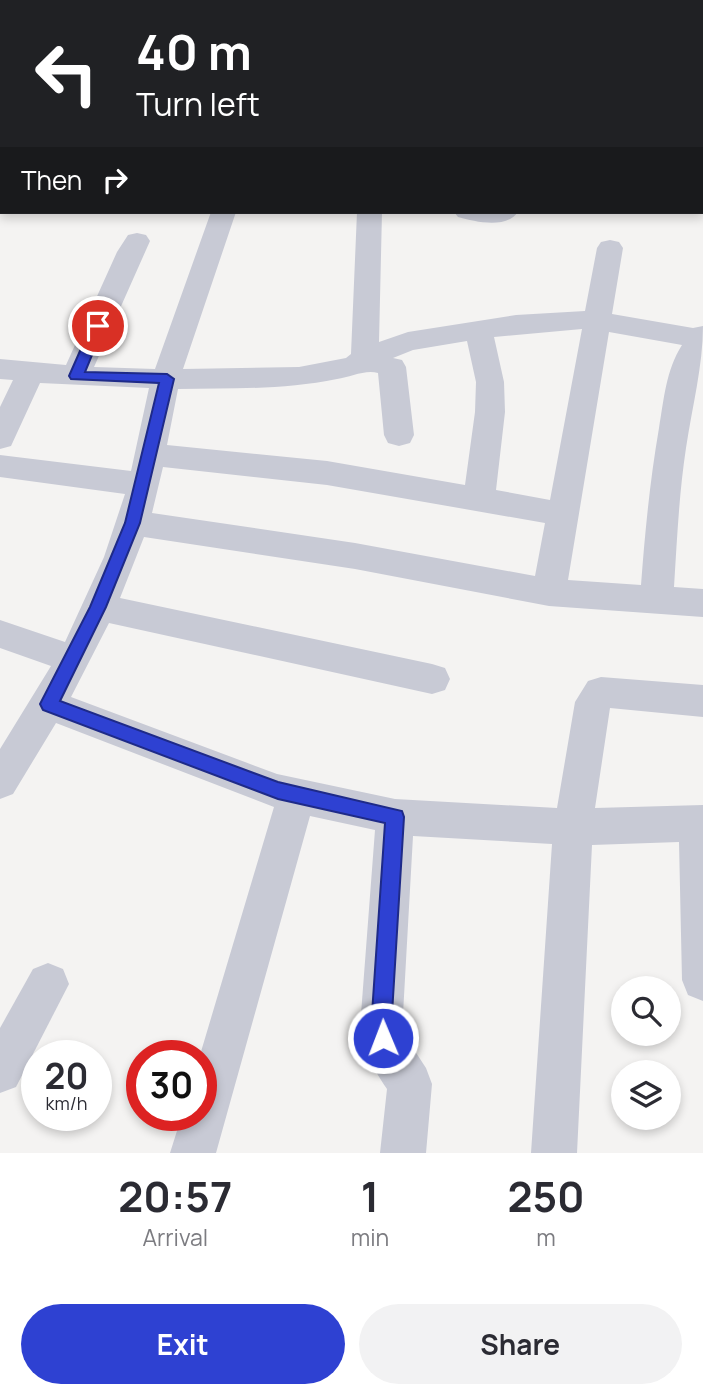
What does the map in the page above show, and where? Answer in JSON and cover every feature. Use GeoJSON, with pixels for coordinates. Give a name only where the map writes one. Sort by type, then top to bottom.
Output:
{"type":"FeatureCollection","features":[{"type":"Feature","properties":{"kind":"street"},"geometry":{"type":"LineString","coordinates":[[2,776],[49,704],[98,607],[133,523],[167,379],[222,214]]}},
{"type":"Feature","properties":{"kind":"street"},"geometry":{"type":"LineString","coordinates":[[369,214],[369,356],[374,362],[392,367],[399,435]]}},
{"type":"Feature","properties":{"kind":"street"},"geometry":{"type":"LineString","coordinates":[[76,376],[137,241]]}},
{"type":"Feature","properties":{"kind":"street"},"geometry":{"type":"LineString","coordinates":[[549,592],[610,248]]}},
{"type":"Feature","properties":{"kind":"street"},"geometry":{"type":"LineString","coordinates":[[0,369],[76,376],[167,379],[299,377],[355,366],[369,356],[408,341],[550,322],[599,321],[702,337],[685,363],[680,387],[664,489],[657,598]]}},
{"type":"Feature","properties":{"kind":"street"},"geometry":{"type":"LineString","coordinates":[[479,330],[490,382],[491,412],[479,498]]}},
{"type":"Feature","properties":{"kind":"street"},"geometry":{"type":"LineString","coordinates":[[2,430],[31,372]]}},
{"type":"Feature","properties":{"kind":"street"},"geometry":{"type":"LineString","coordinates":[[150,454],[327,473],[563,514]]}},
{"type":"Feature","properties":{"kind":"street"},"geometry":{"type":"LineString","coordinates":[[0,466],[142,484]]}},
{"type":"Feature","properties":{"kind":"street"},"geometry":{"type":"LineString","coordinates":[[133,523],[355,556],[549,592],[703,603]]}},
{"type":"Feature","properties":{"kind":"street"},"geometry":{"type":"LineString","coordinates":[[98,607],[432,679]]}},
{"type":"Feature","properties":{"kind":"street"},"geometry":{"type":"LineString","coordinates":[[0,634],[72,659]]}},
{"type":"Feature","properties":{"kind":"street"},"geometry":{"type":"LineString","coordinates":[[554,1153],[573,827],[593,702],[601,692],[703,701]]}},
{"type":"Feature","properties":{"kind":"street"},"geometry":{"type":"LineString","coordinates":[[49,704],[297,796],[395,817],[573,827],[700,823],[703,980]]}},
{"type":"Feature","properties":{"kind":"street"},"geometry":{"type":"LineString","coordinates":[[193,1153],[297,796]]}},
{"type":"Feature","properties":{"kind":"street"},"geometry":{"type":"LineString","coordinates":[[395,817],[382,1014],[383,1038],[410,1084],[403,1153]]}},
{"type":"Feature","properties":{"kind":"street"},"geometry":{"type":"LineString","coordinates":[[0,1071],[48,984]]}},
{"type":"Feature","properties":{"kind":"route"},"geometry":{"type":"LineString","coordinates":[[98,326],[76,376],[167,379],[133,523],[98,607],[49,704],[278,790],[395,817],[382,1014],[383,1038]]}}]}
